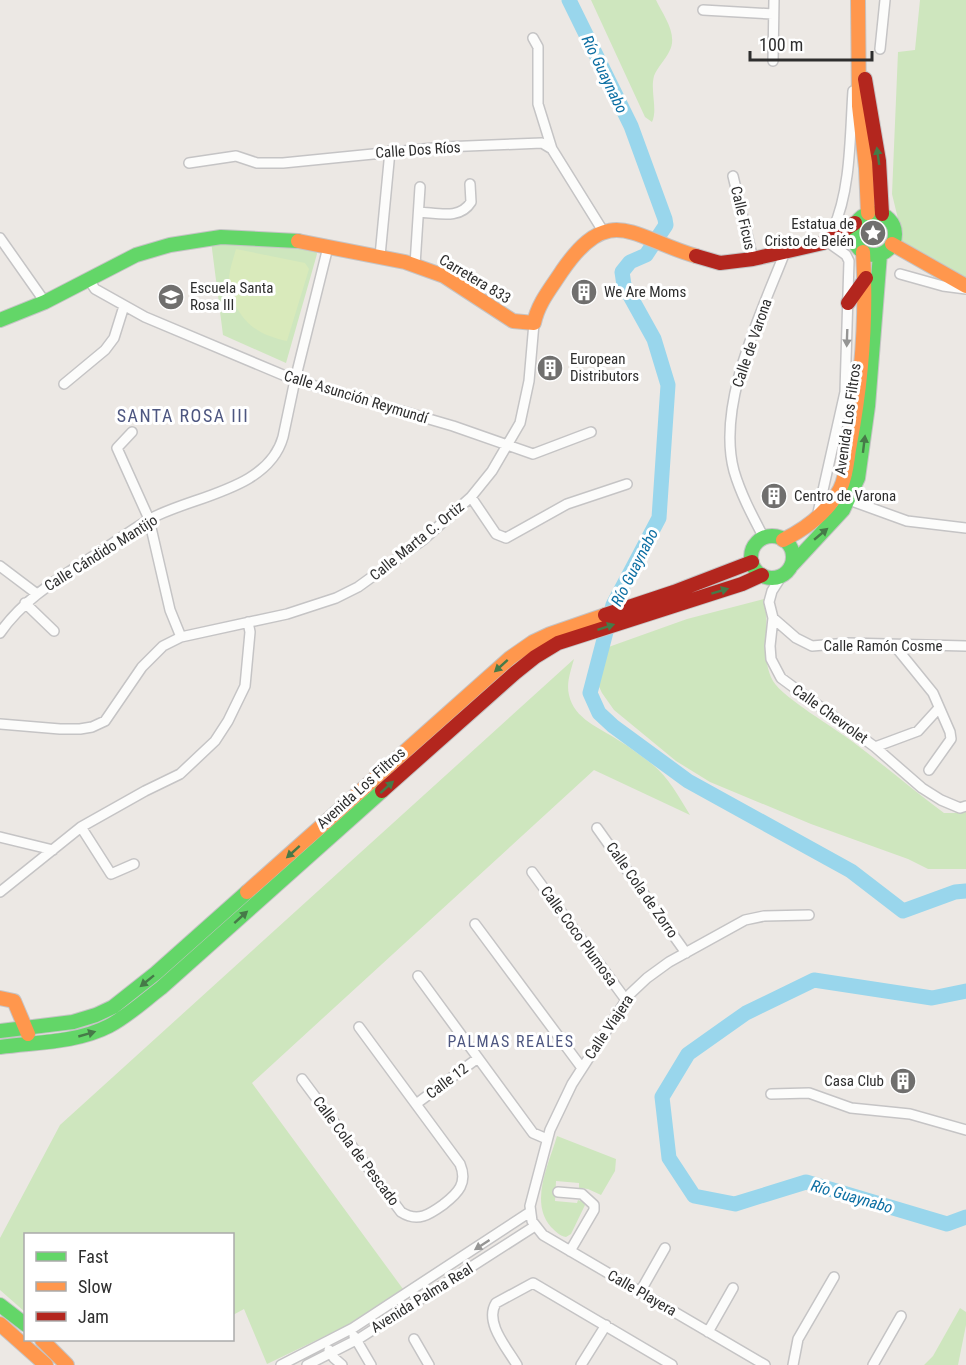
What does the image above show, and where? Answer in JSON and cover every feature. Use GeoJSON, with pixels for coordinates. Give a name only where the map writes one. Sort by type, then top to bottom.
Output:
{"type":"FeatureCollection","features":[{"type":"Feature","properties":{"kind":"main road"},"geometry":{"type":"LineString","coordinates":[[858,0],[859,106],[868,213]]}},
{"type":"Feature","properties":{"kind":"main road"},"geometry":{"type":"LineString","coordinates":[[858,45],[879,161],[882,214]]}},
{"type":"Feature","properties":{"kind":"main road"},"geometry":{"type":"LineString","coordinates":[[534,323],[537,308],[571,258],[586,241],[603,231],[611,229],[632,231],[682,252],[720,263],[828,244],[860,250],[871,255],[880,254],[892,244],[895,236],[894,228],[890,220],[882,214],[868,213],[828,244]]}},
{"type":"Feature","properties":{"kind":"main road"},"geometry":{"type":"LineString","coordinates":[[855,223],[853,235],[860,250]]}},
{"type":"Feature","properties":{"kind":"main road","name":"Carretera 833"},"geometry":{"type":"LineString","coordinates":[[0,320],[45,302],[136,255],[170,245],[221,237],[290,240],[380,255],[444,276],[513,321],[534,323]]}},
{"type":"Feature","properties":{"kind":"main road"},"geometry":{"type":"LineString","coordinates":[[892,244],[966,288]]}},
{"type":"Feature","properties":{"kind":"main road","name":"Avenida Los Filtros"},"geometry":{"type":"LineString","coordinates":[[783,540],[806,528],[825,511],[841,487],[845,472],[859,389],[866,306],[866,278],[860,250]]}},
{"type":"Feature","properties":{"kind":"main road","name":"Avenida Los Filtros"},"geometry":{"type":"LineString","coordinates":[[792,565],[809,544],[835,521],[849,500],[858,476],[863,451],[876,324],[880,254]]}},
{"type":"Feature","properties":{"kind":"main road"},"geometry":{"type":"LineString","coordinates":[[848,303],[866,278]]}},
{"type":"Feature","properties":{"kind":"main road"},"geometry":{"type":"LineString","coordinates":[[771,537],[783,540],[791,549],[793,557],[792,565],[787,572],[781,577],[770,578],[758,573],[752,562],[752,550],[757,543],[764,538],[771,537]]}},
{"type":"Feature","properties":{"kind":"main road","name":"Avenida Los Filtros"},"geometry":{"type":"LineString","coordinates":[[0,1031],[68,1023],[96,1015],[128,996],[510,658],[533,642],[550,640],[675,598],[752,562]]}},
{"type":"Feature","properties":{"kind":"main road","name":"Avenida Los Filtros"},"geometry":{"type":"LineString","coordinates":[[675,598],[742,584],[762,575]]}},
{"type":"Feature","properties":{"kind":"main road","name":"Avenida Los Filtros"},"geometry":{"type":"LineString","coordinates":[[0,1047],[72,1038],[100,1030],[133,1011],[550,640]]}},
{"type":"Feature","properties":{"kind":"main road"},"geometry":{"type":"LineString","coordinates":[[0,998],[14,1001],[30,1042]]}},
{"type":"Feature","properties":{"kind":"main road"},"geometry":{"type":"LineString","coordinates":[[0,1305],[24,1323]]}},
{"type":"Feature","properties":{"kind":"main road"},"geometry":{"type":"LineString","coordinates":[[0,1324],[46,1365]]}},
{"type":"Feature","properties":{"kind":"main road"},"geometry":{"type":"LineString","coordinates":[[43,1341],[67,1365]]}},
{"type":"Feature","properties":{"kind":"street"},"geometry":{"type":"LineString","coordinates":[[773,61],[774,0]]}},
{"type":"Feature","properties":{"kind":"street"},"geometry":{"type":"LineString","coordinates":[[880,49],[885,0]]}},
{"type":"Feature","properties":{"kind":"street"},"geometry":{"type":"LineString","coordinates":[[703,10],[773,14]]}},
{"type":"Feature","properties":{"kind":"street"},"geometry":{"type":"LineString","coordinates":[[533,38],[538,47],[538,104],[552,149],[603,231]]}},
{"type":"Feature","properties":{"kind":"street"},"geometry":{"type":"LineString","coordinates":[[833,229],[841,211],[845,189],[852,116],[854,53],[858,45]]}},
{"type":"Feature","properties":{"kind":"street","name":"Calle Dos Ríos"},"geometry":{"type":"LineString","coordinates":[[189,163],[236,156],[257,163],[283,163],[390,151],[542,143],[552,149]]}},
{"type":"Feature","properties":{"kind":"street"},"geometry":{"type":"LineString","coordinates":[[380,255],[390,151]]}},
{"type":"Feature","properties":{"kind":"street","name":"Calle Ficus"},"geometry":{"type":"LineString","coordinates":[[733,176],[753,259]]}},
{"type":"Feature","properties":{"kind":"street"},"geometry":{"type":"LineString","coordinates":[[419,212],[454,214],[463,211],[471,202],[470,184]]}},
{"type":"Feature","properties":{"kind":"street"},"geometry":{"type":"LineString","coordinates":[[415,265],[420,187]]}},
{"type":"Feature","properties":{"kind":"street"},"geometry":{"type":"LineString","coordinates":[[0,238],[45,302]]}},
{"type":"Feature","properties":{"kind":"street"},"geometry":{"type":"LineString","coordinates":[[816,519],[845,392],[849,261],[846,255],[828,244]]}},
{"type":"Feature","properties":{"kind":"street","name":"Calle Cándido Mantijo"},"geometry":{"type":"LineString","coordinates":[[0,633],[25,603],[149,519],[246,481],[263,468],[281,446],[328,247]]}},
{"type":"Feature","properties":{"kind":"street","name":"Calle de Varona"},"geometry":{"type":"LineString","coordinates":[[764,538],[745,501],[734,470],[730,434],[734,399],[745,357],[785,252]]}},
{"type":"Feature","properties":{"kind":"street"},"geometry":{"type":"LineString","coordinates":[[900,274],[943,286],[966,288]]}},
{"type":"Feature","properties":{"kind":"street","name":"Calle Asunción Reymundí"},"geometry":{"type":"LineString","coordinates":[[89,280],[95,289],[145,317],[295,380],[453,426],[533,454],[591,432]]}},
{"type":"Feature","properties":{"kind":"street"},"geometry":{"type":"LineString","coordinates":[[64,384],[105,350],[114,338],[124,306]]}},
{"type":"Feature","properties":{"kind":"street","name":"Calle Marta C. Ortiz"},"geometry":{"type":"LineString","coordinates":[[181,637],[316,606],[358,588],[435,530],[471,497],[492,471],[520,423],[529,381],[534,323]]}},
{"type":"Feature","properties":{"kind":"street"},"geometry":{"type":"LineString","coordinates":[[0,724],[80,729],[105,721],[141,667],[164,646],[181,637],[170,610],[149,519],[117,448],[132,432]]}},
{"type":"Feature","properties":{"kind":"street"},"geometry":{"type":"LineString","coordinates":[[471,497],[496,534],[506,538],[567,504],[627,484]]}},
{"type":"Feature","properties":{"kind":"street"},"geometry":{"type":"LineString","coordinates":[[849,500],[907,520],[966,528]]}},
{"type":"Feature","properties":{"kind":"street"},"geometry":{"type":"LineString","coordinates":[[0,566],[37,594]]}},
{"type":"Feature","properties":{"kind":"street","name":"Calle Chevrolet"},"geometry":{"type":"LineString","coordinates":[[781,577],[772,591],[769,602],[773,618],[771,659],[781,678],[875,747],[932,794],[960,808],[966,806]]}},
{"type":"Feature","properties":{"kind":"street"},"geometry":{"type":"LineString","coordinates":[[25,603],[54,630]]}},
{"type":"Feature","properties":{"kind":"street","name":"Calle Ramón Cosme"},"geometry":{"type":"LineString","coordinates":[[773,618],[796,638],[812,645],[848,643],[966,646]]}},
{"type":"Feature","properties":{"kind":"street"},"geometry":{"type":"LineString","coordinates":[[0,892],[81,827],[180,774],[214,741],[228,721],[245,686],[250,632],[248,622]]}},
{"type":"Feature","properties":{"kind":"street"},"geometry":{"type":"LineString","coordinates":[[894,645],[933,693],[938,709],[950,732],[951,739],[929,770]]}},
{"type":"Feature","properties":{"kind":"street"},"geometry":{"type":"LineString","coordinates":[[875,747],[918,731],[938,709]]}},
{"type":"Feature","properties":{"kind":"street"},"geometry":{"type":"LineString","coordinates":[[81,827],[111,874],[134,864]]}},
{"type":"Feature","properties":{"kind":"street","name":"Calle Cola de Zorro"},"geometry":{"type":"LineString","coordinates":[[597,828],[686,953]]}},
{"type":"Feature","properties":{"kind":"street"},"geometry":{"type":"LineString","coordinates":[[0,837],[53,850]]}},
{"type":"Feature","properties":{"kind":"street","name":"Calle Coco Plumosa"},"geometry":{"type":"LineString","coordinates":[[532,872],[626,1000]]}},
{"type":"Feature","properties":{"kind":"street","name":"Calle Viajera"},"geometry":{"type":"LineString","coordinates":[[530,1212],[547,1139],[560,1106],[626,1000],[647,978],[735,925],[754,917],[809,915]]}},
{"type":"Feature","properties":{"kind":"street"},"geometry":{"type":"LineString","coordinates":[[475,924],[582,1068]]}},
{"type":"Feature","properties":{"kind":"street"},"geometry":{"type":"LineString","coordinates":[[418,976],[533,1133],[547,1139]]}},
{"type":"Feature","properties":{"kind":"street","name":"Calle Cola de Pescado"},"geometry":{"type":"LineString","coordinates":[[302,1079],[397,1208],[410,1216],[420,1217],[428,1215],[456,1195],[462,1185],[464,1174],[460,1164],[359,1027]]}},
{"type":"Feature","properties":{"kind":"street","name":"Calle 12"},"geometry":{"type":"LineString","coordinates":[[416,1104],[477,1058]]}},
{"type":"Feature","properties":{"kind":"street"},"geometry":{"type":"LineString","coordinates":[[771,1094],[808,1093],[851,1108],[910,1113],[963,1127]]}},
{"type":"Feature","properties":{"kind":"street"},"geometry":{"type":"LineString","coordinates":[[558,1192],[582,1194],[594,1205],[594,1210],[570,1251]]}},
{"type":"Feature","properties":{"kind":"street"},"geometry":{"type":"LineString","coordinates":[[530,1212],[535,1226]]}},
{"type":"Feature","properties":{"kind":"street","name":"Avenida Palma Real"},"geometry":{"type":"LineString","coordinates":[[281,1365],[351,1330],[530,1212]]}},
{"type":"Feature","properties":{"kind":"street","name":"Avenida Palma Real"},"geometry":{"type":"LineString","coordinates":[[307,1365],[356,1340],[535,1226]]}},
{"type":"Feature","properties":{"kind":"street","name":"Calle Playera"},"geometry":{"type":"LineString","coordinates":[[535,1226],[543,1235],[765,1365]]}},
{"type":"Feature","properties":{"kind":"street"},"geometry":{"type":"LineString","coordinates":[[640,1292],[665,1248]]}},
{"type":"Feature","properties":{"kind":"street"},"geometry":{"type":"LineString","coordinates":[[793,1365],[798,1339],[834,1277]]}},
{"type":"Feature","properties":{"kind":"street"},"geometry":{"type":"LineString","coordinates":[[517,1365],[491,1315],[496,1303],[525,1285],[533,1283],[672,1365]]}},
{"type":"Feature","properties":{"kind":"street"},"geometry":{"type":"LineString","coordinates":[[708,1332],[733,1288]]}},
{"type":"Feature","properties":{"kind":"street"},"geometry":{"type":"LineString","coordinates":[[873,1365],[901,1316]]}},
{"type":"Feature","properties":{"kind":"street"},"geometry":{"type":"LineString","coordinates":[[582,1365],[606,1325]]}},
{"type":"Feature","properties":{"kind":"street"},"geometry":{"type":"LineString","coordinates":[[351,1330],[371,1365]]}},
{"type":"Feature","properties":{"kind":"street"},"geometry":{"type":"LineString","coordinates":[[414,1339],[429,1365]]}},
{"type":"Feature","properties":{"kind":"street"},"geometry":{"type":"LineString","coordinates":[[325,1342],[342,1365]]}},
{"type":"Feature","properties":{"kind":"green space"},"geometry":{"type":"Polygon","coordinates":[[[591,0],[656,0],[666,19],[671,32],[672,46],[654,76],[652,122],[645,117],[591,0]]]}},
{"type":"Feature","properties":{"kind":"green space"},"geometry":{"type":"Polygon","coordinates":[[[920,0],[966,0],[966,279],[900,241],[899,223],[892,194],[898,52],[915,50],[920,0]]]}},
{"type":"Feature","properties":{"kind":"green space"},"geometry":{"type":"Polygon","coordinates":[[[211,241],[316,248],[317,254],[286,363],[223,335],[211,241]]]}},
{"type":"Feature","properties":{"kind":"green space"},"geometry":{"type":"Polygon","coordinates":[[[236,249],[305,263],[309,269],[287,341],[256,329],[239,312],[229,284],[230,269],[236,249]]]}},
{"type":"Feature","properties":{"kind":"green space"},"geometry":{"type":"Polygon","coordinates":[[[764,599],[767,661],[773,681],[787,696],[853,742],[944,813],[966,809],[966,869],[928,869],[908,859],[811,824],[710,782],[676,761],[614,710],[602,693],[595,678],[595,672],[603,649],[687,619],[764,599]]]}},
{"type":"Feature","properties":{"kind":"green space"},"geometry":{"type":"Polygon","coordinates":[[[574,659],[568,690],[576,710],[582,717],[658,769],[690,815],[594,770],[252,1083],[403,1289],[346,1326],[267,1364],[244,1309],[234,1314],[234,1233],[24,1233],[24,1311],[0,1290],[0,1238],[60,1125],[574,659]]]}},
{"type":"Feature","properties":{"kind":"green space"},"geometry":{"type":"Polygon","coordinates":[[[557,1136],[616,1159],[615,1171],[601,1195],[579,1188],[579,1183],[556,1181],[555,1201],[577,1203],[578,1200],[585,1205],[571,1234],[566,1237],[551,1227],[545,1217],[541,1195],[557,1136]]]}},
{"type":"Feature","properties":{"kind":"green space"},"geometry":{"type":"Polygon","coordinates":[[[960,1308],[966,1312],[966,1325],[958,1365],[924,1365],[933,1356],[960,1308]]]}},
{"type":"Feature","properties":{"kind":"waterway","name":"Río Guaynabo"},"geometry":{"type":"LineString","coordinates":[[569,0],[631,126],[666,225],[646,255],[630,262],[622,272],[624,285],[654,339],[668,385],[659,518],[613,605],[590,693],[599,713],[613,726],[688,781],[851,871],[903,911],[955,892],[966,891]]}},
{"type":"Feature","properties":{"kind":"waterway","name":"Río Guaynabo"},"geometry":{"type":"LineString","coordinates":[[966,991],[932,998],[814,980],[746,1013],[688,1054],[662,1097],[669,1158],[694,1196],[735,1204],[806,1182],[947,1224],[966,1217]]}},
{"type":"Feature","properties":{"kind":"traffic: fast"},"geometry":{"type":"LineString","coordinates":[[874,213],[889,219],[895,234],[889,249],[874,255],[859,249],[853,234],[859,219],[874,213]]}},
{"type":"Feature","properties":{"kind":"traffic: fast"},"geometry":{"type":"LineString","coordinates":[[0,320],[45,302],[136,255],[170,245],[221,237],[298,241]]}},
{"type":"Feature","properties":{"kind":"traffic: fast"},"geometry":{"type":"LineString","coordinates":[[792,565],[843,510],[858,478],[868,406],[880,254]]}},
{"type":"Feature","properties":{"kind":"traffic: fast"},"geometry":{"type":"LineString","coordinates":[[772,536],[787,542],[793,557],[787,572],[772,578],[757,572],[751,557],[757,542],[772,536]]}},
{"type":"Feature","properties":{"kind":"traffic: fast"},"geometry":{"type":"LineString","coordinates":[[0,1047],[83,1036],[123,1018],[161,988],[382,791]]}},
{"type":"Feature","properties":{"kind":"traffic: fast"},"geometry":{"type":"LineString","coordinates":[[0,1031],[73,1022],[113,1007],[156,973],[247,892]]}},
{"type":"Feature","properties":{"kind":"traffic: fast"},"geometry":{"type":"LineString","coordinates":[[0,1305],[24,1323]]}},
{"type":"Feature","properties":{"kind":"traffic: slow"},"geometry":{"type":"LineString","coordinates":[[858,0],[859,106],[868,213]]}},
{"type":"Feature","properties":{"kind":"traffic: slow"},"geometry":{"type":"LineString","coordinates":[[298,241],[405,262],[444,276],[513,321],[534,323],[542,302],[562,271],[579,250],[594,237],[609,231],[623,230],[696,256]]}},
{"type":"Feature","properties":{"kind":"traffic: slow"},"geometry":{"type":"LineString","coordinates":[[892,244],[966,286]]}},
{"type":"Feature","properties":{"kind":"traffic: slow"},"geometry":{"type":"LineString","coordinates":[[783,540],[808,525],[823,512],[840,489],[844,478],[858,396],[864,300],[863,252]]}},
{"type":"Feature","properties":{"kind":"traffic: slow"},"geometry":{"type":"LineString","coordinates":[[247,892],[510,658],[533,642],[550,634],[605,615]]}},
{"type":"Feature","properties":{"kind":"traffic: slow"},"geometry":{"type":"LineString","coordinates":[[0,998],[14,1001],[28,1034]]}},
{"type":"Feature","properties":{"kind":"traffic: slow"},"geometry":{"type":"LineString","coordinates":[[0,1324],[46,1365]]}},
{"type":"Feature","properties":{"kind":"traffic: slow"},"geometry":{"type":"LineString","coordinates":[[43,1341],[67,1365]]}},
{"type":"Feature","properties":{"kind":"traffic: jam"},"geometry":{"type":"LineString","coordinates":[[865,79],[879,161],[882,214]]}},
{"type":"Feature","properties":{"kind":"traffic: jam"},"geometry":{"type":"LineString","coordinates":[[696,256],[720,263],[753,259],[823,243],[855,223]]}},
{"type":"Feature","properties":{"kind":"traffic: jam"},"geometry":{"type":"LineString","coordinates":[[848,303],[866,278]]}},
{"type":"Feature","properties":{"kind":"traffic: jam"},"geometry":{"type":"LineString","coordinates":[[605,615],[752,562]]}},
{"type":"Feature","properties":{"kind":"traffic: jam"},"geometry":{"type":"LineString","coordinates":[[382,791],[515,673],[558,643],[742,584],[762,575]]}},
{"type":"Feature","properties":{"kind":"place","name":"Estatua de Cristo de Belén"},"geometry":{"type":"Point","coordinates":[873,233]}},
{"type":"Feature","properties":{"kind":"place","name":"We Are Moms"},"geometry":{"type":"Point","coordinates":[584,292]}},
{"type":"Feature","properties":{"kind":"place","name":"Escuela Santa Rosa III"},"geometry":{"type":"Point","coordinates":[171,297]}},
{"type":"Feature","properties":{"kind":"place","name":"European Distributors"},"geometry":{"type":"Point","coordinates":[550,368]}},
{"type":"Feature","properties":{"kind":"place","name":"Centro de Varona"},"geometry":{"type":"Point","coordinates":[774,496]}},
{"type":"Feature","properties":{"kind":"place","name":"Casa Club"},"geometry":{"type":"Point","coordinates":[903,1081]}},
{"type":"Feature","properties":{"kind":"district","name":"SANTA ROSA III"},"geometry":{"type":"Point","coordinates":[183,416]}},
{"type":"Feature","properties":{"kind":"district","name":"PALMAS REALES"},"geometry":{"type":"Point","coordinates":[511,1041]}}]}
